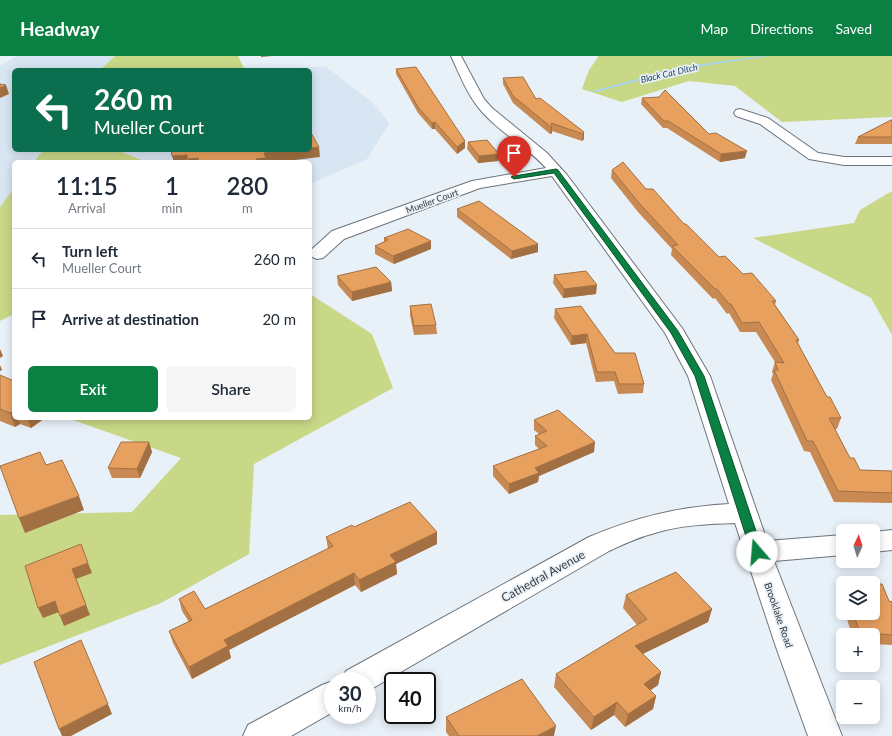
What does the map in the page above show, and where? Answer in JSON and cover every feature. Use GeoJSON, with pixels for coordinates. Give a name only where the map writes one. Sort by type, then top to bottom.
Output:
{"type":"FeatureCollection","features":[{"type":"Feature","properties":{"kind":"street","name":"Brooklake Road"},"geometry":{"type":"LineString","coordinates":[[456,56],[478,100],[488,111],[534,149],[556,171],[675,332],[691,359],[699,376],[757,552],[793,655],[824,736]]}},
{"type":"Feature","properties":{"kind":"street"},"geometry":{"type":"LineString","coordinates":[[740,113],[764,121],[808,153],[818,157],[844,161],[892,161]]}},
{"type":"Feature","properties":{"kind":"street","name":"Mueller Court"},"geometry":{"type":"LineString","coordinates":[[317,254],[338,235],[477,184],[556,171]]}},
{"type":"Feature","properties":{"kind":"street","name":"Cathedral Avenue"},"geometry":{"type":"LineString","coordinates":[[373,672],[599,544],[622,534],[668,520],[744,513]]}},
{"type":"Feature","properties":{"kind":"street"},"geometry":{"type":"LineString","coordinates":[[880,541],[892,540]]}},
{"type":"Feature","properties":{"kind":"street"},"geometry":{"type":"LineString","coordinates":[[757,552],[836,546]]}},
{"type":"Feature","properties":{"kind":"street"},"geometry":{"type":"LineString","coordinates":[[260,736],[324,700]]}},
{"type":"Feature","properties":{"kind":"shaded area"},"geometry":{"type":"Polygon","coordinates":[[[17,56],[115,56],[102,68],[12,68],[12,152],[42,152],[36,160],[12,160],[12,191],[0,207],[0,66],[17,56]]]}},
{"type":"Feature","properties":{"kind":"shaded area"},"geometry":{"type":"Polygon","coordinates":[[[325,66],[372,102],[389,123],[367,159],[312,183],[312,160],[141,160],[122,152],[312,152],[312,68],[300,68],[325,66]]]}},
{"type":"Feature","properties":{"kind":"green space"},"geometry":{"type":"Polygon","coordinates":[[[115,56],[238,56],[244,68],[102,68],[115,56]]]}},
{"type":"Feature","properties":{"kind":"green space"},"geometry":{"type":"Polygon","coordinates":[[[597,56],[892,56],[892,117],[782,122],[735,86],[689,81],[622,102],[582,89],[589,70],[598,57],[597,56]]]}},
{"type":"Feature","properties":{"kind":"green space"},"geometry":{"type":"Polygon","coordinates":[[[42,152],[122,152],[141,160],[36,160],[42,152]]]}},
{"type":"Feature","properties":{"kind":"green space"},"geometry":{"type":"Polygon","coordinates":[[[12,191],[12,315],[0,321],[0,207],[12,191]]]}},
{"type":"Feature","properties":{"kind":"green space"},"geometry":{"type":"Polygon","coordinates":[[[892,191],[892,335],[871,298],[753,238],[854,223],[860,210],[892,191]]]}},
{"type":"Feature","properties":{"kind":"green space"},"geometry":{"type":"Polygon","coordinates":[[[312,295],[372,334],[393,388],[254,464],[249,554],[161,603],[0,665],[0,515],[132,512],[181,458],[73,420],[312,420],[312,295]]]}},
{"type":"Feature","properties":{"kind":"building"},"geometry":{"type":"Polygon","coordinates":[[[416,67],[465,141],[457,147],[435,122],[432,123],[418,107],[396,69],[416,67]]]}},
{"type":"Feature","properties":{"kind":"building"},"geometry":{"type":"Polygon","coordinates":[[[523,77],[536,99],[540,98],[584,132],[583,134],[551,123],[551,127],[513,96],[503,78],[523,77]]]}},
{"type":"Feature","properties":{"kind":"building"},"geometry":{"type":"Polygon","coordinates":[[[0,84],[6,85],[0,88],[0,84]]]}},
{"type":"Feature","properties":{"kind":"building"},"geometry":{"type":"Polygon","coordinates":[[[665,90],[709,134],[716,133],[747,151],[721,154],[668,121],[664,121],[642,98],[659,97],[665,90]]]}},
{"type":"Feature","properties":{"kind":"building"},"geometry":{"type":"Polygon","coordinates":[[[891,120],[892,137],[858,137],[891,120]]]}},
{"type":"Feature","properties":{"kind":"building"},"geometry":{"type":"Polygon","coordinates":[[[312,135],[319,147],[312,148],[312,135]]]}},
{"type":"Feature","properties":{"kind":"building"},"geometry":{"type":"Polygon","coordinates":[[[487,140],[499,154],[479,156],[468,142],[487,140]]]}},
{"type":"Feature","properties":{"kind":"building"},"geometry":{"type":"Polygon","coordinates":[[[171,152],[273,152],[264,153],[266,158],[256,160],[198,160],[198,158],[188,159],[187,155],[172,156],[171,152]]]}},
{"type":"Feature","properties":{"kind":"building"},"geometry":{"type":"Polygon","coordinates":[[[623,162],[646,189],[653,189],[684,224],[686,224],[719,257],[725,256],[743,274],[752,273],[776,301],[772,301],[799,340],[796,340],[827,397],[830,397],[841,418],[829,418],[850,458],[854,458],[860,470],[892,471],[892,493],[838,491],[813,441],[807,441],[774,370],[778,370],[775,362],[784,363],[759,322],[742,323],[731,304],[729,304],[717,289],[715,289],[672,246],[678,245],[639,203],[612,170],[623,162]]]}},
{"type":"Feature","properties":{"kind":"building"},"geometry":{"type":"Polygon","coordinates":[[[479,201],[538,244],[512,251],[457,209],[479,201]]]}},
{"type":"Feature","properties":{"kind":"building"},"geometry":{"type":"Polygon","coordinates":[[[408,229],[431,241],[393,256],[375,246],[388,240],[384,238],[408,229]]]}},
{"type":"Feature","properties":{"kind":"building"},"geometry":{"type":"Polygon","coordinates":[[[376,267],[391,282],[352,292],[337,276],[376,267]]]}},
{"type":"Feature","properties":{"kind":"building"},"geometry":{"type":"Polygon","coordinates":[[[586,271],[597,285],[564,289],[554,275],[586,271]]]}},
{"type":"Feature","properties":{"kind":"building"},"geometry":{"type":"Polygon","coordinates":[[[431,304],[436,325],[414,326],[410,306],[431,304]]]}},
{"type":"Feature","properties":{"kind":"building"},"geometry":{"type":"Polygon","coordinates":[[[581,306],[615,353],[635,353],[644,384],[619,384],[615,372],[597,372],[587,334],[572,336],[555,309],[581,306]]]}},
{"type":"Feature","properties":{"kind":"building"},"geometry":{"type":"Polygon","coordinates":[[[0,375],[12,380],[12,412],[10,413],[0,409],[0,375]]]}},
{"type":"Feature","properties":{"kind":"building"},"geometry":{"type":"Polygon","coordinates":[[[558,410],[595,442],[535,468],[539,473],[509,484],[493,466],[547,446],[535,436],[547,431],[534,420],[558,410]]]}},
{"type":"Feature","properties":{"kind":"building"},"geometry":{"type":"Polygon","coordinates":[[[121,442],[149,442],[137,469],[108,468],[121,442]]]}},
{"type":"Feature","properties":{"kind":"building"},"geometry":{"type":"Polygon","coordinates":[[[40,452],[46,465],[62,460],[79,496],[19,518],[0,466],[40,452]]]}},
{"type":"Feature","properties":{"kind":"building"},"geometry":{"type":"Polygon","coordinates":[[[410,502],[437,532],[390,555],[396,562],[359,580],[354,573],[224,640],[228,646],[189,667],[169,631],[192,620],[179,599],[194,591],[205,609],[333,546],[326,537],[352,525],[354,527],[410,502]]]}},
{"type":"Feature","properties":{"kind":"building"},"geometry":{"type":"Polygon","coordinates":[[[81,544],[88,563],[72,569],[86,605],[60,616],[55,601],[38,608],[25,566],[81,544]]]}},
{"type":"Feature","properties":{"kind":"building"},"geometry":{"type":"Polygon","coordinates":[[[676,572],[712,609],[635,646],[661,672],[644,684],[656,696],[628,714],[617,702],[594,717],[556,674],[647,619],[626,595],[676,572]]]}},
{"type":"Feature","properties":{"kind":"building"},"geometry":{"type":"Polygon","coordinates":[[[880,584],[882,584],[889,601],[892,602],[892,635],[880,634],[880,628],[859,628],[856,620],[880,620],[880,584]]]}},
{"type":"Feature","properties":{"kind":"building"},"geometry":{"type":"Polygon","coordinates":[[[81,640],[108,704],[59,729],[34,662],[81,640]]]}},
{"type":"Feature","properties":{"kind":"building"},"geometry":{"type":"Polygon","coordinates":[[[522,679],[556,726],[537,736],[459,736],[446,717],[522,679]]]}},
{"type":"Feature","properties":{"kind":"waterway","name":"Black Cat Ditch"},"geometry":{"type":"LineString","coordinates":[[595,91],[682,68],[768,56]]}},
{"type":"Feature","properties":{"kind":"route"},"geometry":{"type":"LineString","coordinates":[[514,177],[556,171],[675,332],[699,376],[757,552]]}}]}
